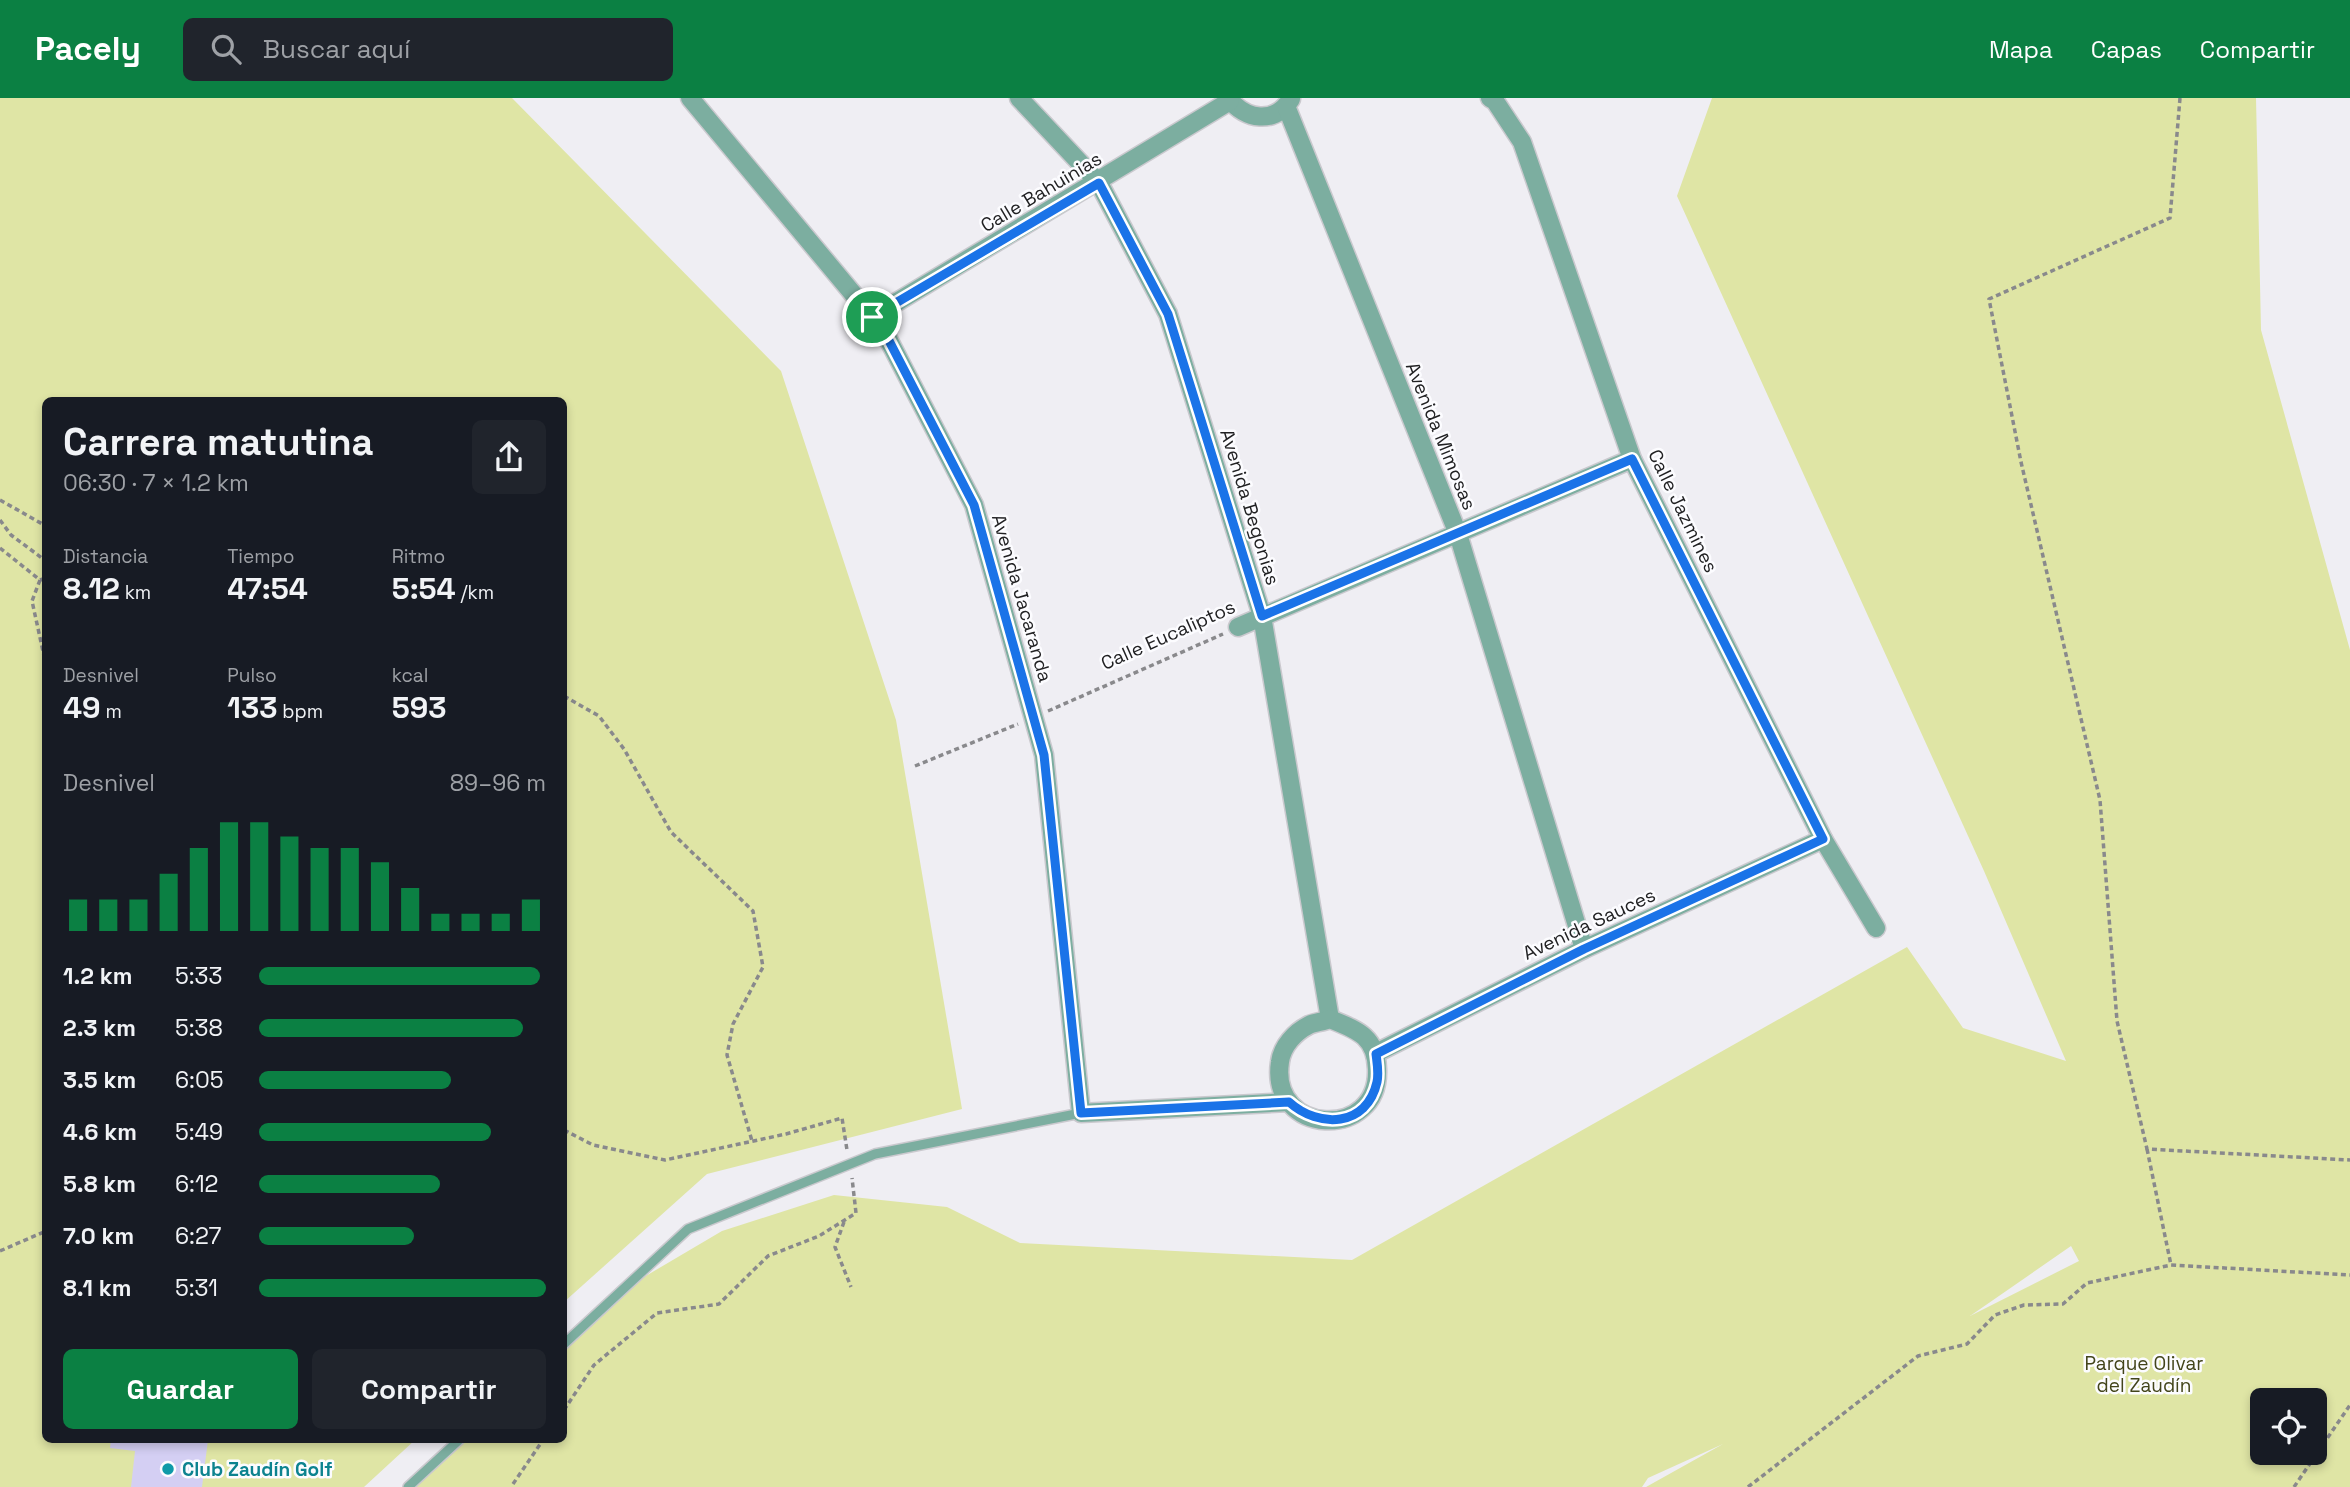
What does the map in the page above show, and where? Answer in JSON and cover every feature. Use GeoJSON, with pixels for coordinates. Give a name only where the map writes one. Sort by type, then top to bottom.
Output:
{"type":"FeatureCollection","features":[{"type":"Feature","properties":{"kind":"street","name":"Avenida Jacaranda"},"geometry":{"type":"LineString","coordinates":[[690,98],[884,331],[974,505],[1044,755],[1081,1113]]}},
{"type":"Feature","properties":{"kind":"street","name":"Avenida Begonias"},"geometry":{"type":"LineString","coordinates":[[1019,98],[1099,183],[1168,314],[1262,616],[1330,1019]]}},
{"type":"Feature","properties":{"kind":"street","name":"Calle Jazmines"},"geometry":{"type":"LineString","coordinates":[[1490,98],[1495,101],[1522,142],[1632,459],[1823,839],[1876,928]]}},
{"type":"Feature","properties":{"kind":"street","name":"Calle Bahuinias"},"geometry":{"type":"LineString","coordinates":[[872,317],[1099,183],[1229,100]]}},
{"type":"Feature","properties":{"kind":"street"},"geometry":{"type":"LineString","coordinates":[[1229,100],[1247,115],[1259,118],[1272,116],[1289,102]]}},
{"type":"Feature","properties":{"kind":"street","name":"Avenida Mimosas"},"geometry":{"type":"LineString","coordinates":[[1289,102],[1458,534],[1584,949]]}},
{"type":"Feature","properties":{"kind":"street","name":"Calle Eucaliptos"},"geometry":{"type":"LineString","coordinates":[[1238,627],[1632,459]]}},
{"type":"Feature","properties":{"kind":"street","name":"Avenida Sauces"},"geometry":{"type":"LineString","coordinates":[[1376,1054],[1584,949],[1823,839]]}},
{"type":"Feature","properties":{"kind":"street"},"geometry":{"type":"LineString","coordinates":[[1330,1019],[1359,1032],[1376,1054],[1377,1080],[1371,1096],[1360,1110],[1345,1118],[1318,1120],[1302,1114],[1289,1102],[1282,1090],[1278,1073],[1281,1056],[1289,1040],[1309,1025],[1330,1019]]}},
{"type":"Feature","properties":{"kind":"street"},"geometry":{"type":"LineString","coordinates":[[1081,1113],[1289,1102]]}},
{"type":"Feature","properties":{"kind":"lane"},"geometry":{"type":"LineString","coordinates":[[567,1341],[688,1229],[875,1154],[1081,1113]]}},
{"type":"Feature","properties":{"kind":"lane"},"geometry":{"type":"LineString","coordinates":[[408,1487],[455,1443]]}},
{"type":"Feature","properties":{"kind":"path"},"geometry":{"type":"LineString","coordinates":[[2171,1265],[2117,1021],[2100,800],[2021,462],[1989,299],[2169,218],[2180,98]]}},
{"type":"Feature","properties":{"kind":"path"},"geometry":{"type":"LineString","coordinates":[[0,500],[42,524]]}},
{"type":"Feature","properties":{"kind":"path"},"geometry":{"type":"LineString","coordinates":[[0,520],[11,535],[42,558]]}},
{"type":"Feature","properties":{"kind":"path"},"geometry":{"type":"LineString","coordinates":[[0,548],[40,580],[32,601],[42,647]]}},
{"type":"Feature","properties":{"kind":"path","name":"Calle Eucaliptos"},"geometry":{"type":"LineString","coordinates":[[915,766],[1238,627]]}},
{"type":"Feature","properties":{"kind":"path"},"geometry":{"type":"LineString","coordinates":[[567,698],[599,716],[624,748],[671,832],[753,911],[763,967],[733,1024],[727,1055],[752,1141]]}},
{"type":"Feature","properties":{"kind":"path"},"geometry":{"type":"LineString","coordinates":[[2147,1149],[2350,1160]]}},
{"type":"Feature","properties":{"kind":"path"},"geometry":{"type":"LineString","coordinates":[[845,1220],[835,1247],[852,1287]]}},
{"type":"Feature","properties":{"kind":"path"},"geometry":{"type":"LineString","coordinates":[[0,1251],[42,1233]]}},
{"type":"Feature","properties":{"kind":"path"},"geometry":{"type":"LineString","coordinates":[[1748,1487],[1918,1356],[1967,1344],[1995,1315],[2024,1305],[2063,1304],[2087,1283],[2171,1265],[2350,1275]]}},
{"type":"Feature","properties":{"kind":"path"},"geometry":{"type":"LineString","coordinates":[[2294,1487],[2350,1405]]}},
{"type":"Feature","properties":{"kind":"path"},"geometry":{"type":"LineString","coordinates":[[513,1484],[541,1443]]}},
{"type":"Feature","properties":{"kind":"green space","name":"Club Zaudín Golf"},"geometry":{"type":"Polygon","coordinates":[[[0,98],[512,98],[781,371],[896,720],[962,1109],[707,1174],[567,1299],[567,397],[42,397],[42,1443],[412,1443],[364,1487],[0,1487],[0,98]]]}},
{"type":"Feature","properties":{"kind":"green space","name":"Parque Olivar del Zaudín"},"geometry":{"type":"Polygon","coordinates":[[[1712,98],[2256,98],[2261,330],[2350,650],[2350,1487],[1646,1487],[1723,1444],[1648,1478],[1642,1487],[415,1487],[463,1443],[567,1443],[567,1348],[644,1277],[722,1231],[834,1195],[947,1207],[1020,1243],[1352,1260],[1907,947],[1963,1028],[2066,1061],[1984,871],[1677,196],[1712,98]],[[2071,1246],[1970,1316],[2079,1261],[2071,1246]]]}},
{"type":"Feature","properties":{"kind":"building","name":"Club Zaudín Golf"},"geometry":{"type":"Polygon","coordinates":[[[111,1443],[208,1443],[202,1487],[131,1487],[135,1451],[110,1448],[111,1443]]]}},
{"type":"Feature","properties":{"kind":"place","name":"Club Zaudín Golf"},"geometry":{"type":"Point","coordinates":[168,1469]}},
{"type":"Feature","properties":{"kind":"route"},"geometry":{"type":"LineString","coordinates":[[1099,183],[1119,216],[1168,314],[1262,616],[1632,459],[1823,839],[1584,949],[1376,1054],[1377,1080],[1371,1096],[1360,1110],[1345,1118],[1335,1121],[1318,1120],[1302,1114],[1289,1102],[1081,1113],[1044,755],[974,505],[884,331],[872,317],[1099,183]]}}]}
